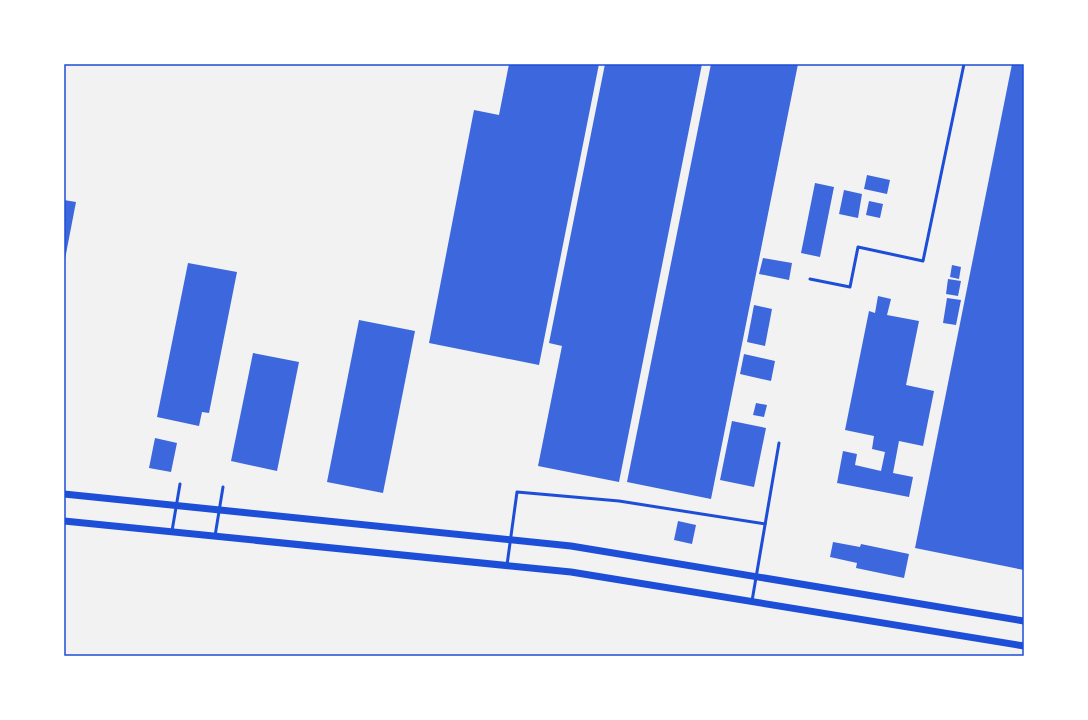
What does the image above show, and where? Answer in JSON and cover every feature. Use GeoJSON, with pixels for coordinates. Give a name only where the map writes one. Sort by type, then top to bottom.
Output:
{"type":"FeatureCollection","features":[{"type":"Feature","properties":{"kind":"street"},"geometry":{"type":"LineString","coordinates":[[64,494],[571,546],[1024,621]]}},
{"type":"Feature","properties":{"kind":"street"},"geometry":{"type":"LineString","coordinates":[[64,521],[571,572],[1024,646]]}},
{"type":"Feature","properties":{"kind":"lane"},"geometry":{"type":"LineString","coordinates":[[810,279],[850,287],[858,247],[923,261],[964,64]]}},
{"type":"Feature","properties":{"kind":"lane"},"geometry":{"type":"LineString","coordinates":[[752,601],[779,443]]}},
{"type":"Feature","properties":{"kind":"lane"},"geometry":{"type":"LineString","coordinates":[[172,531],[180,484]]}},
{"type":"Feature","properties":{"kind":"lane"},"geometry":{"type":"LineString","coordinates":[[215,536],[223,487]]}},
{"type":"Feature","properties":{"kind":"lane"},"geometry":{"type":"LineString","coordinates":[[507,566],[517,492],[619,501],[765,524]]}},
{"type":"Feature","properties":{"kind":"building"},"geometry":{"type":"Polygon","coordinates":[[[509,64],[599,64],[539,365],[429,343],[474,110],[499,115],[509,64]]]}},
{"type":"Feature","properties":{"kind":"building"},"geometry":{"type":"Polygon","coordinates":[[[605,64],[702,64],[619,482],[538,466],[562,346],[549,343],[605,64]]]}},
{"type":"Feature","properties":{"kind":"building"},"geometry":{"type":"Polygon","coordinates":[[[711,64],[798,64],[711,499],[627,482],[711,64]]]}},
{"type":"Feature","properties":{"kind":"building"},"geometry":{"type":"Polygon","coordinates":[[[1012,64],[1024,64],[1024,570],[915,548],[1012,64]]]}},
{"type":"Feature","properties":{"kind":"building"},"geometry":{"type":"Polygon","coordinates":[[[867,175],[890,180],[887,194],[864,189],[867,175]]]}},
{"type":"Feature","properties":{"kind":"building"},"geometry":{"type":"Polygon","coordinates":[[[815,183],[834,187],[820,257],[801,253],[815,183]]]}},
{"type":"Feature","properties":{"kind":"building"},"geometry":{"type":"Polygon","coordinates":[[[844,190],[862,194],[858,218],[839,214],[844,190]]]}},
{"type":"Feature","properties":{"kind":"building"},"geometry":{"type":"Polygon","coordinates":[[[64,200],[76,202],[65,259],[64,259],[64,200]]]}},
{"type":"Feature","properties":{"kind":"building"},"geometry":{"type":"Polygon","coordinates":[[[869,201],[883,204],[880,218],[866,215],[869,201]]]}},
{"type":"Feature","properties":{"kind":"building"},"geometry":{"type":"Polygon","coordinates":[[[763,258],[792,263],[789,280],[759,274],[763,258]]]}},
{"type":"Feature","properties":{"kind":"building"},"geometry":{"type":"Polygon","coordinates":[[[188,263],[237,272],[209,413],[202,412],[199,426],[157,417],[188,263]]]}},
{"type":"Feature","properties":{"kind":"building"},"geometry":{"type":"Polygon","coordinates":[[[952,265],[961,267],[959,279],[950,277],[952,265]]]}},
{"type":"Feature","properties":{"kind":"building"},"geometry":{"type":"Polygon","coordinates":[[[948,279],[961,281],[958,296],[946,294],[948,279]]]}},
{"type":"Feature","properties":{"kind":"building"},"geometry":{"type":"Polygon","coordinates":[[[878,296],[891,299],[887,315],[919,321],[906,385],[934,391],[923,446],[899,441],[893,473],[913,477],[909,497],[837,483],[843,451],[857,454],[855,465],[881,471],[885,452],[872,449],[874,436],[845,430],[869,311],[875,313],[878,296]]]}},
{"type":"Feature","properties":{"kind":"building"},"geometry":{"type":"Polygon","coordinates":[[[947,298],[961,300],[956,325],[943,323],[947,298]]]}},
{"type":"Feature","properties":{"kind":"building"},"geometry":{"type":"Polygon","coordinates":[[[754,305],[772,309],[765,346],[747,342],[754,305]]]}},
{"type":"Feature","properties":{"kind":"building"},"geometry":{"type":"Polygon","coordinates":[[[359,320],[415,331],[383,493],[327,482],[359,320]]]}},
{"type":"Feature","properties":{"kind":"building"},"geometry":{"type":"Polygon","coordinates":[[[253,353],[299,362],[277,471],[231,461],[253,353]]]}},
{"type":"Feature","properties":{"kind":"building"},"geometry":{"type":"Polygon","coordinates":[[[744,354],[775,361],[771,381],[740,374],[744,354]]]}},
{"type":"Feature","properties":{"kind":"building"},"geometry":{"type":"Polygon","coordinates":[[[756,403],[767,405],[764,417],[753,415],[756,403]]]}},
{"type":"Feature","properties":{"kind":"building"},"geometry":{"type":"Polygon","coordinates":[[[732,421],[766,428],[754,487],[720,480],[732,421]]]}},
{"type":"Feature","properties":{"kind":"building"},"geometry":{"type":"Polygon","coordinates":[[[155,438],[177,443],[171,472],[149,468],[155,438]]]}},
{"type":"Feature","properties":{"kind":"building"},"geometry":{"type":"Polygon","coordinates":[[[678,521],[696,525],[692,544],[674,540],[678,521]]]}},
{"type":"Feature","properties":{"kind":"building"},"geometry":{"type":"Polygon","coordinates":[[[833,542],[860,547],[861,544],[909,554],[904,578],[856,568],[857,563],[830,557],[833,542]]]}}]}
